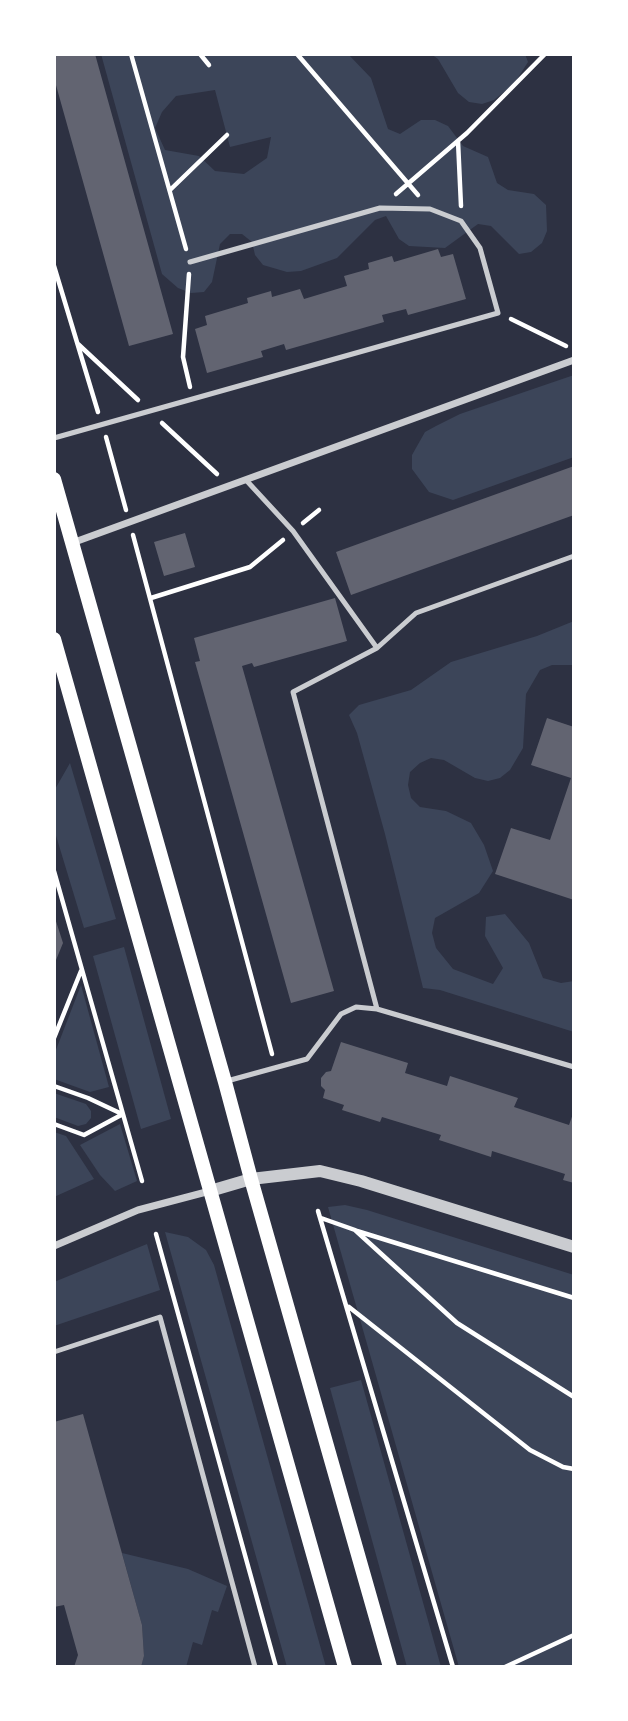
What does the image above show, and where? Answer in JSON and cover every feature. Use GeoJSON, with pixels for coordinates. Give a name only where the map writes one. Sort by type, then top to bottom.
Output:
{"type":"FeatureCollection","features":[{"type":"Feature","properties":{"kind":"main road"},"geometry":{"type":"LineString","coordinates":[[54,479],[390,1667]]}},
{"type":"Feature","properties":{"kind":"main road"},"geometry":{"type":"LineString","coordinates":[[54,639],[345,1667]]}},
{"type":"Feature","properties":{"kind":"street"},"geometry":{"type":"LineString","coordinates":[[72,543],[574,360]]}},
{"type":"Feature","properties":{"kind":"street"},"geometry":{"type":"LineString","coordinates":[[54,1246],[138,1210],[251,1180],[320,1171],[574,1247]]}},
{"type":"Feature","properties":{"kind":"lane"},"geometry":{"type":"LineString","coordinates":[[54,438],[498,313],[480,248],[461,221],[430,209],[380,208],[190,262]]}},
{"type":"Feature","properties":{"kind":"lane"},"geometry":{"type":"LineString","coordinates":[[246,480],[293,531],[377,649]]}},
{"type":"Feature","properties":{"kind":"lane"},"geometry":{"type":"LineString","coordinates":[[377,1009],[293,692],[377,649],[416,613],[574,556]]}},
{"type":"Feature","properties":{"kind":"lane"},"geometry":{"type":"LineString","coordinates":[[225,1082],[307,1059],[341,1014],[356,1007],[377,1009],[574,1067]]}},
{"type":"Feature","properties":{"kind":"lane"},"geometry":{"type":"LineString","coordinates":[[54,1352],[160,1317],[255,1667]]}},
{"type":"Feature","properties":{"kind":"path"},"geometry":{"type":"LineString","coordinates":[[131,54],[190,262],[183,357],[193,399]]}},
{"type":"Feature","properties":{"kind":"path"},"geometry":{"type":"LineString","coordinates":[[200,54],[209,65]]}},
{"type":"Feature","properties":{"kind":"path"},"geometry":{"type":"LineString","coordinates":[[297,54],[430,209]]}},
{"type":"Feature","properties":{"kind":"path"},"geometry":{"type":"LineString","coordinates":[[380,208],[458,141],[545,54]]}},
{"type":"Feature","properties":{"kind":"path"},"geometry":{"type":"LineString","coordinates":[[170,191],[227,135]]}},
{"type":"Feature","properties":{"kind":"path"},"geometry":{"type":"LineString","coordinates":[[458,141],[461,221]]}},
{"type":"Feature","properties":{"kind":"path"},"geometry":{"type":"LineString","coordinates":[[54,266],[130,522],[276,1068]]}},
{"type":"Feature","properties":{"kind":"path"},"geometry":{"type":"LineString","coordinates":[[498,313],[574,348]]}},
{"type":"Feature","properties":{"kind":"path"},"geometry":{"type":"LineString","coordinates":[[151,598],[250,567],[319,510]]}},
{"type":"Feature","properties":{"kind":"path"},"geometry":{"type":"LineString","coordinates":[[54,871],[142,1181]]}},
{"type":"Feature","properties":{"kind":"path"},"geometry":{"type":"LineString","coordinates":[[54,1038],[81,969]]}},
{"type":"Feature","properties":{"kind":"path"},"geometry":{"type":"LineString","coordinates":[[54,1086],[123,1114]]}},
{"type":"Feature","properties":{"kind":"path"},"geometry":{"type":"LineString","coordinates":[[54,1124],[84,1135],[123,1114]]}},
{"type":"Feature","properties":{"kind":"path"},"geometry":{"type":"LineString","coordinates":[[318,1211],[453,1667]]}},
{"type":"Feature","properties":{"kind":"path"},"geometry":{"type":"LineString","coordinates":[[321,1218],[574,1298]]}},
{"type":"Feature","properties":{"kind":"path"},"geometry":{"type":"LineString","coordinates":[[355,1230],[457,1323],[574,1396]]}},
{"type":"Feature","properties":{"kind":"path"},"geometry":{"type":"LineString","coordinates":[[156,1234],[276,1667]]}},
{"type":"Feature","properties":{"kind":"path"},"geometry":{"type":"LineString","coordinates":[[347,1305],[530,1450],[563,1467],[574,1469]]}},
{"type":"Feature","properties":{"kind":"path"},"geometry":{"type":"LineString","coordinates":[[505,1667],[574,1635]]}},
{"type":"Feature","properties":{"kind":"shaded area"},"geometry":{"type":"Polygon","coordinates":[[[101,54],[348,54],[371,78],[388,129],[400,134],[421,120],[435,120],[448,126],[463,146],[488,157],[497,183],[508,190],[534,194],[546,205],[547,231],[542,243],[531,252],[519,254],[491,226],[478,224],[445,248],[409,246],[399,239],[386,216],[375,220],[337,258],[301,271],[287,272],[263,265],[255,255],[252,242],[242,234],[230,234],[220,244],[212,282],[204,292],[191,293],[178,288],[162,274],[101,54]],[[215,90],[176,96],[162,112],[155,128],[165,150],[199,156],[215,171],[244,174],[267,158],[271,137],[230,147],[215,90]]]}},
{"type":"Feature","properties":{"kind":"shaded area"},"geometry":{"type":"Polygon","coordinates":[[[431,54],[525,54],[528,62],[514,84],[494,100],[482,104],[469,102],[458,93],[438,59],[431,54]]]}},
{"type":"Feature","properties":{"kind":"shaded area"},"geometry":{"type":"Polygon","coordinates":[[[574,375],[574,457],[453,500],[429,492],[412,469],[412,455],[425,432],[460,414],[574,375]]]}},
{"type":"Feature","properties":{"kind":"shaded area"},"geometry":{"type":"Polygon","coordinates":[[[574,621],[574,665],[552,665],[540,670],[526,694],[523,748],[510,770],[500,778],[488,781],[475,778],[444,760],[431,758],[410,772],[408,785],[411,798],[420,807],[446,811],[471,823],[484,845],[493,871],[479,893],[435,918],[432,933],[436,948],[453,969],[493,984],[503,968],[485,936],[486,917],[505,914],[529,943],[543,978],[561,983],[574,981],[574,1032],[440,990],[423,988],[385,834],[357,733],[349,715],[359,705],[411,690],[451,662],[537,636],[574,621]]]}},
{"type":"Feature","properties":{"kind":"shaded area"},"geometry":{"type":"Polygon","coordinates":[[[70,763],[116,919],[84,928],[54,829],[54,791],[70,763]]]}},
{"type":"Feature","properties":{"kind":"shaded area"},"geometry":{"type":"Polygon","coordinates":[[[124,947],[171,1119],[141,1129],[93,956],[124,947]]]}},
{"type":"Feature","properties":{"kind":"shaded area"},"geometry":{"type":"Polygon","coordinates":[[[81,985],[109,1087],[90,1092],[54,1079],[54,1055],[81,985]]]}},
{"type":"Feature","properties":{"kind":"shaded area"},"geometry":{"type":"Polygon","coordinates":[[[54,1093],[86,1104],[91,1111],[91,1118],[86,1124],[78,1126],[54,1117],[54,1093]]]}},
{"type":"Feature","properties":{"kind":"shaded area"},"geometry":{"type":"Polygon","coordinates":[[[120,1124],[137,1181],[115,1191],[100,1175],[80,1145],[120,1124]]]}},
{"type":"Feature","properties":{"kind":"shaded area"},"geometry":{"type":"Polygon","coordinates":[[[54,1132],[66,1136],[94,1179],[54,1197],[54,1132]]]}},
{"type":"Feature","properties":{"kind":"shaded area"},"geometry":{"type":"Polygon","coordinates":[[[345,1205],[574,1275],[574,1667],[459,1667],[328,1207],[345,1205]]]}},
{"type":"Feature","properties":{"kind":"shaded area"},"geometry":{"type":"Polygon","coordinates":[[[165,1232],[188,1237],[206,1250],[214,1265],[326,1667],[287,1667],[165,1232]]]}},
{"type":"Feature","properties":{"kind":"shaded area"},"geometry":{"type":"Polygon","coordinates":[[[147,1244],[160,1290],[54,1326],[54,1282],[147,1244]]]}},
{"type":"Feature","properties":{"kind":"shaded area"},"geometry":{"type":"Polygon","coordinates":[[[361,1380],[441,1667],[407,1667],[330,1388],[361,1380]]]}},
{"type":"Feature","properties":{"kind":"shaded area"},"geometry":{"type":"Polygon","coordinates":[[[122,1553],[188,1569],[227,1586],[218,1612],[212,1610],[202,1645],[193,1642],[186,1667],[141,1667],[144,1656],[142,1625],[122,1553]]]}},
{"type":"Feature","properties":{"kind":"building"},"geometry":{"type":"Polygon","coordinates":[[[54,54],[95,54],[173,334],[129,346],[54,78],[54,54]]]}},
{"type":"Feature","properties":{"kind":"building"},"geometry":{"type":"Polygon","coordinates":[[[438,249],[441,257],[453,254],[466,299],[408,315],[406,309],[382,315],[384,322],[286,350],[284,344],[261,351],[263,357],[207,373],[195,329],[207,325],[205,316],[248,303],[247,298],[271,291],[272,297],[300,289],[304,299],[347,286],[344,276],[369,269],[368,263],[392,256],[394,262],[438,249]]]}},
{"type":"Feature","properties":{"kind":"building"},"geometry":{"type":"Polygon","coordinates":[[[574,466],[574,515],[351,595],[336,552],[574,466]]]}},
{"type":"Feature","properties":{"kind":"building"},"geometry":{"type":"Polygon","coordinates":[[[185,533],[195,567],[164,576],[154,542],[185,533]]]}},
{"type":"Feature","properties":{"kind":"building"},"geometry":{"type":"Polygon","coordinates":[[[335,598],[347,641],[254,667],[252,663],[242,666],[334,991],[291,1003],[195,662],[200,661],[194,638],[335,598]]]}},
{"type":"Feature","properties":{"kind":"building"},"geometry":{"type":"Polygon","coordinates":[[[547,718],[574,727],[574,900],[495,874],[511,828],[550,840],[571,778],[531,765],[547,718]]]}},
{"type":"Feature","properties":{"kind":"building"},"geometry":{"type":"Polygon","coordinates":[[[54,915],[63,943],[54,965],[54,915]]]}},
{"type":"Feature","properties":{"kind":"building"},"geometry":{"type":"Polygon","coordinates":[[[341,1042],[408,1063],[405,1073],[447,1086],[450,1076],[518,1098],[514,1107],[569,1125],[574,1111],[574,1183],[563,1180],[565,1174],[492,1151],[491,1157],[439,1140],[441,1135],[382,1117],[380,1122],[342,1110],[344,1105],[323,1098],[325,1090],[321,1086],[321,1078],[331,1071],[341,1042]]]}},
{"type":"Feature","properties":{"kind":"building"},"geometry":{"type":"Polygon","coordinates":[[[83,1414],[142,1625],[144,1656],[141,1667],[74,1667],[78,1655],[64,1605],[54,1607],[54,1422],[83,1414]]]}}]}
